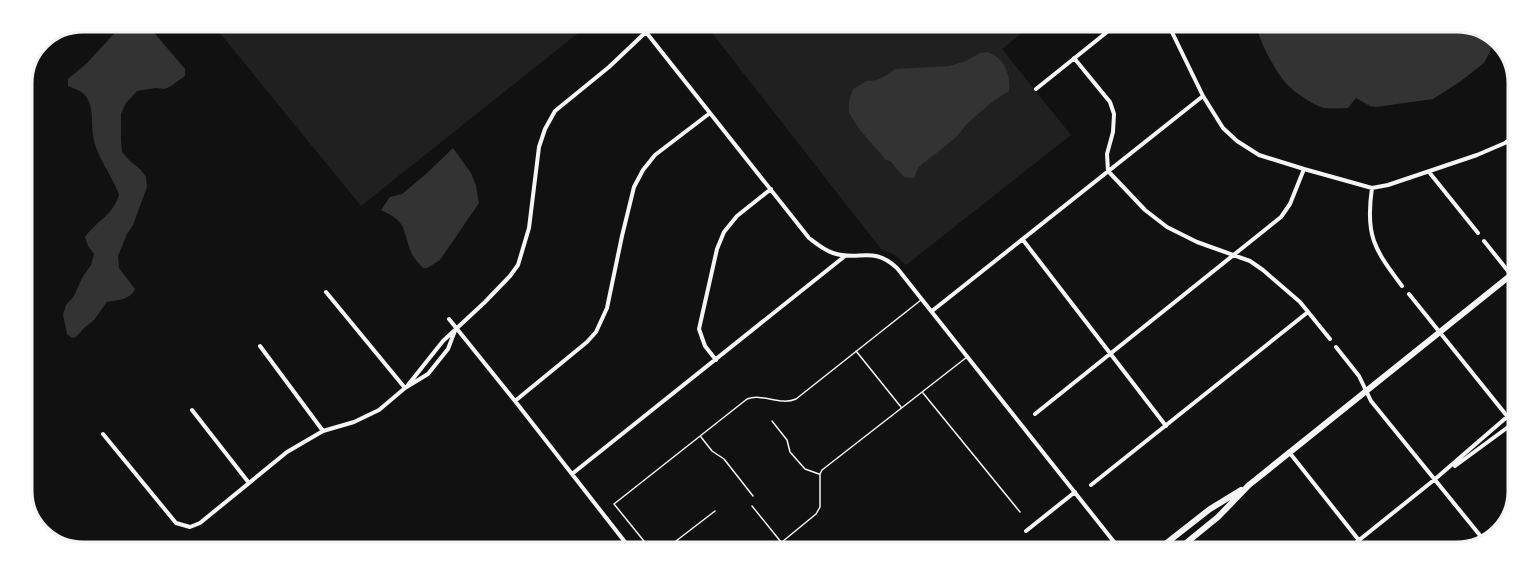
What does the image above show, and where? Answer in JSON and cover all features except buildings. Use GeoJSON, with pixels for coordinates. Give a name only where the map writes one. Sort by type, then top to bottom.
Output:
{"type":"FeatureCollection","features":[{"type":"Feature","properties":{"kind":"highway"},"geometry":{"type":"LineString","coordinates":[[1187,542],[1289,452],[1439,332],[1507,282]]}},
{"type":"Feature","properties":{"kind":"highway"},"geometry":{"type":"LineString","coordinates":[[1168,542],[1210,509],[1249,485]]}},
{"type":"Feature","properties":{"kind":"street"},"geometry":{"type":"LineString","coordinates":[[103,434],[176,523],[190,527],[200,523],[287,452],[324,431],[379,411],[405,388],[443,341],[510,276],[518,265],[528,228],[539,147],[555,111],[609,67],[646,32],[809,238],[820,247],[833,253],[846,256],[870,254],[889,261],[897,268],[1114,542]]}},
{"type":"Feature","properties":{"kind":"street"},"geometry":{"type":"LineString","coordinates":[[1035,89],[1107,32]]}},
{"type":"Feature","properties":{"kind":"street"},"geometry":{"type":"LineString","coordinates":[[1172,32],[1203,96],[1223,128],[1259,154],[1304,169],[1372,188],[1430,172],[1507,142]]}},
{"type":"Feature","properties":{"kind":"street"},"geometry":{"type":"LineString","coordinates":[[1074,58],[1110,102],[1114,114],[1113,132],[1107,154],[1108,171],[1145,210],[1167,227],[1197,242],[1250,261],[1263,270],[1299,302],[1330,339]]}},
{"type":"Feature","properties":{"kind":"street"},"geometry":{"type":"LineString","coordinates":[[932,311],[1203,96]]}},
{"type":"Feature","properties":{"kind":"street"},"geometry":{"type":"LineString","coordinates":[[515,400],[587,342],[596,332],[607,308],[634,187],[643,170],[655,155],[710,113]]}},
{"type":"Feature","properties":{"kind":"street"},"geometry":{"type":"LineString","coordinates":[[1035,414],[1281,217],[1290,204],[1304,169]]}},
{"type":"Feature","properties":{"kind":"street"},"geometry":{"type":"LineString","coordinates":[[1430,172],[1478,233]]}},
{"type":"Feature","properties":{"kind":"street"},"geometry":{"type":"LineString","coordinates":[[1372,188],[1369,224],[1374,241],[1383,260],[1402,286]]}},
{"type":"Feature","properties":{"kind":"street"},"geometry":{"type":"LineString","coordinates":[[716,360],[705,346],[699,329],[717,249],[724,232],[737,216],[771,189]]}},
{"type":"Feature","properties":{"kind":"street"},"geometry":{"type":"LineString","coordinates":[[1023,240],[1166,426]]}},
{"type":"Feature","properties":{"kind":"street"},"geometry":{"type":"LineString","coordinates":[[1484,241],[1507,267]]}},
{"type":"Feature","properties":{"kind":"street"},"geometry":{"type":"LineString","coordinates":[[572,474],[846,256]]}},
{"type":"Feature","properties":{"kind":"street"},"geometry":{"type":"LineString","coordinates":[[326,292],[405,388]]}},
{"type":"Feature","properties":{"kind":"street"},"geometry":{"type":"LineString","coordinates":[[1409,294],[1508,417]]}},
{"type":"Feature","properties":{"kind":"street"},"geometry":{"type":"LineString","coordinates":[[1091,484],[1308,312]]}},
{"type":"Feature","properties":{"kind":"street"},"geometry":{"type":"LineString","coordinates":[[449,319],[625,542]]}},
{"type":"Feature","properties":{"kind":"street"},"geometry":{"type":"LineString","coordinates":[[405,388],[428,374],[448,349],[456,328]]}},
{"type":"Feature","properties":{"kind":"street"},"geometry":{"type":"LineString","coordinates":[[260,346],[324,431]]}},
{"type":"Feature","properties":{"kind":"street"},"geometry":{"type":"LineString","coordinates":[[1336,347],[1359,376],[1371,401],[1480,537]]}},
{"type":"Feature","properties":{"kind":"street"},"geometry":{"type":"LineString","coordinates":[[192,410],[249,483]]}},
{"type":"Feature","properties":{"kind":"street"},"geometry":{"type":"LineString","coordinates":[[1357,542],[1508,417]]}},
{"type":"Feature","properties":{"kind":"street"},"geometry":{"type":"LineString","coordinates":[[1434,480],[1508,429]]}},
{"type":"Feature","properties":{"kind":"street"},"geometry":{"type":"LineString","coordinates":[[1289,452],[1359,540]]}},
{"type":"Feature","properties":{"kind":"street"},"geometry":{"type":"LineString","coordinates":[[1026,531],[1075,492]]}},
{"type":"Feature","properties":{"kind":"lane"},"geometry":{"type":"LineString","coordinates":[[645,542],[614,504],[747,399],[754,396],[789,402],[796,399],[922,299]]}},
{"type":"Feature","properties":{"kind":"lane"},"geometry":{"type":"LineString","coordinates":[[856,351],[902,408]]}},
{"type":"Feature","properties":{"kind":"lane"},"geometry":{"type":"LineString","coordinates":[[783,542],[816,514],[820,507],[822,470],[968,356]]}},
{"type":"Feature","properties":{"kind":"lane"},"geometry":{"type":"LineString","coordinates":[[922,392],[1020,512]]}},
{"type":"Feature","properties":{"kind":"lane"},"geometry":{"type":"LineString","coordinates":[[772,421],[787,440],[790,452],[805,469],[820,474]]}},
{"type":"Feature","properties":{"kind":"lane"},"geometry":{"type":"LineString","coordinates":[[700,436],[712,451],[724,459],[753,496]]}},
{"type":"Feature","properties":{"kind":"lane"},"geometry":{"type":"LineString","coordinates":[[752,506],[781,542]]}},
{"type":"Feature","properties":{"kind":"lane"},"geometry":{"type":"LineString","coordinates":[[675,542],[715,511]]}},
{"type":"Feature","properties":{"kind":"shaded area"},"geometry":{"type":"Polygon","coordinates":[[[116,32],[154,32],[185,69],[185,76],[165,89],[137,91],[126,103],[121,114],[122,152],[146,177],[147,187],[133,225],[118,256],[119,268],[135,289],[127,297],[107,302],[94,320],[72,338],[67,334],[63,315],[66,305],[74,296],[91,265],[94,254],[85,237],[108,214],[119,195],[95,143],[89,102],[79,90],[68,86],[68,79],[87,63],[116,32]]]}},
{"type":"Feature","properties":{"kind":"shaded area"},"geometry":{"type":"Polygon","coordinates":[[[219,32],[579,32],[361,206],[219,32]]]}},
{"type":"Feature","properties":{"kind":"shaded area"},"geometry":{"type":"Polygon","coordinates":[[[711,32],[1023,32],[1002,49],[1071,135],[906,265],[895,255],[881,249],[711,32]]]}},
{"type":"Feature","properties":{"kind":"shaded area"},"geometry":{"type":"Polygon","coordinates":[[[1258,32],[1466,32],[1491,45],[1484,63],[1433,99],[1376,107],[1356,98],[1348,108],[1324,108],[1309,101],[1285,82],[1276,70],[1258,32]]]}},
{"type":"Feature","properties":{"kind":"shaded area"},"geometry":{"type":"Polygon","coordinates":[[[987,52],[998,58],[1005,67],[1009,78],[1009,91],[980,112],[956,137],[922,164],[914,178],[904,177],[890,161],[886,160],[860,130],[849,113],[849,101],[853,89],[867,81],[877,80],[895,69],[949,66],[987,52]]]}},
{"type":"Feature","properties":{"kind":"shaded area"},"geometry":{"type":"Polygon","coordinates":[[[453,148],[471,173],[479,203],[440,260],[423,268],[412,254],[400,222],[381,210],[390,197],[402,194],[453,148]]]}}]}
